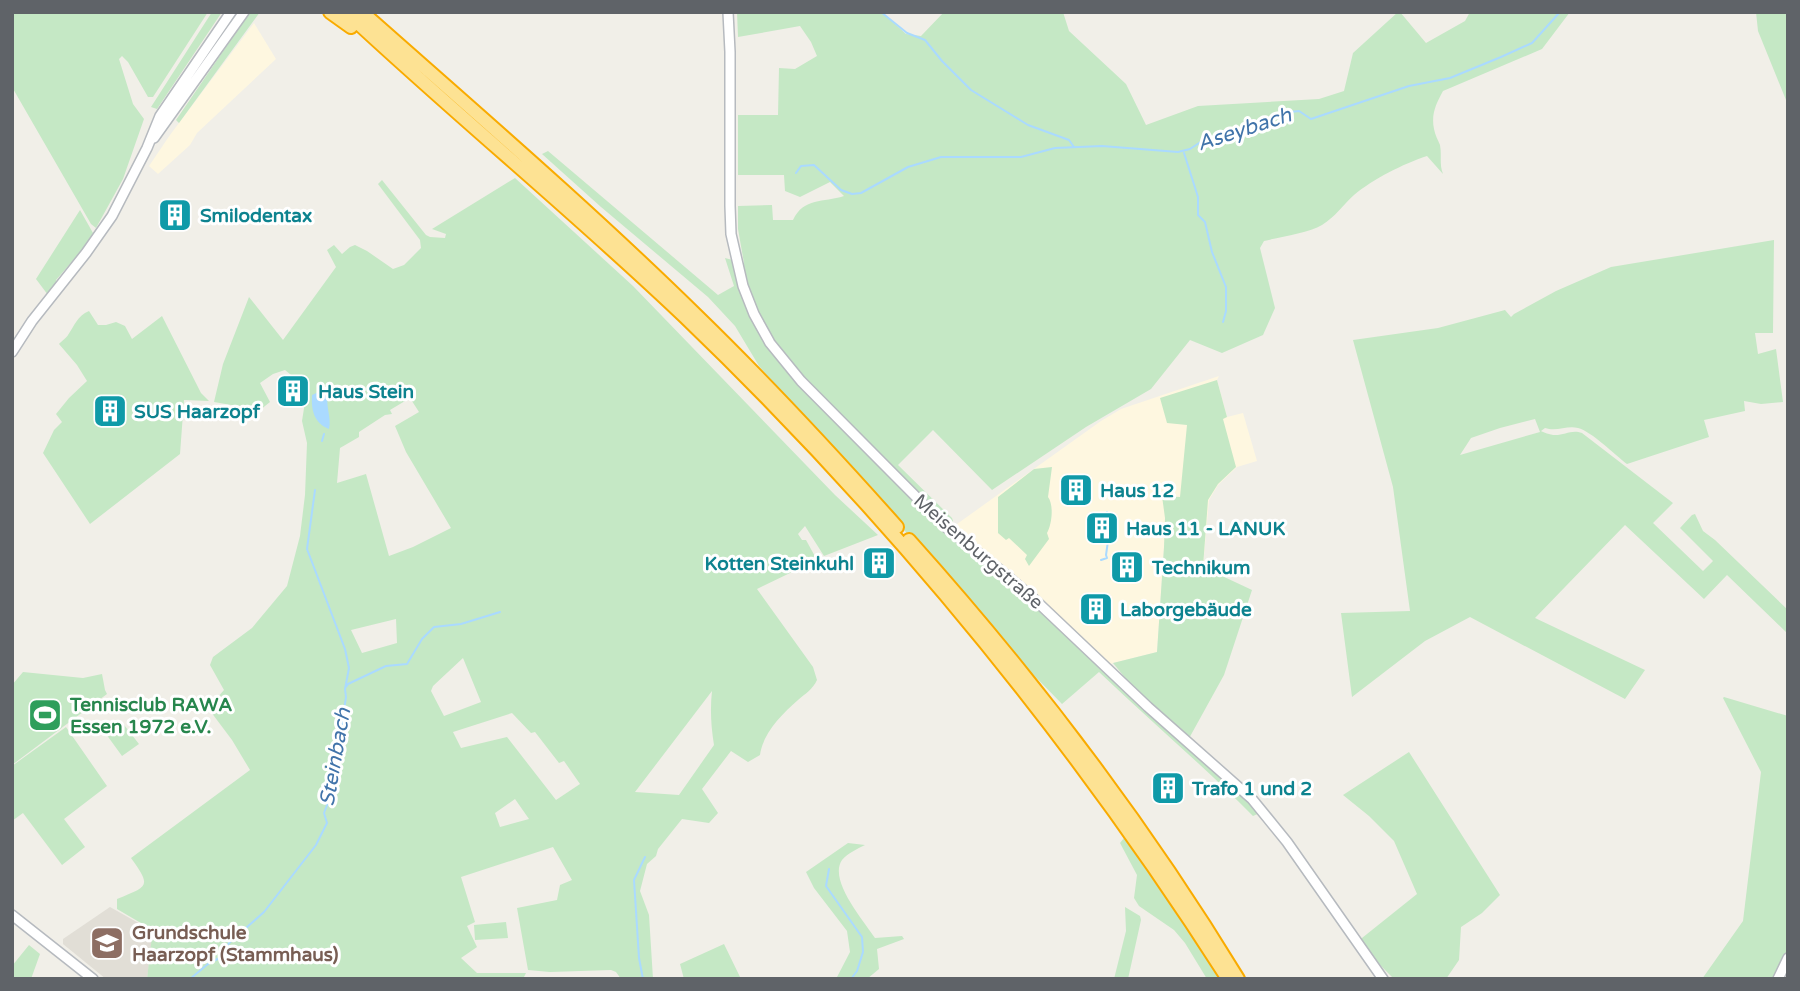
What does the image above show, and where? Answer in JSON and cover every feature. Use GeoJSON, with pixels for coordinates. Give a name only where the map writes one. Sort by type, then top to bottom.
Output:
{"type":"FeatureCollection","features":[{"type":"Feature","properties":{"kind":"highway"},"geometry":{"type":"LineString","coordinates":[[330,12],[392,54]]}},
{"type":"Feature","properties":{"kind":"highway"},"geometry":{"type":"LineString","coordinates":[[346,12],[589,227],[687,320],[814,449],[905,548],[979,635],[1079,762],[1228,979]]}},
{"type":"Feature","properties":{"kind":"highway"},"geometry":{"type":"LineString","coordinates":[[362,12],[596,221],[713,332],[830,452],[986,629],[1085,755],[1180,885],[1238,979]]}},
{"type":"Feature","properties":{"kind":"highway"},"geometry":{"type":"LineString","coordinates":[[376,12],[421,64]]}},
{"type":"Feature","properties":{"kind":"main road"},"geometry":{"type":"LineString","coordinates":[[12,352],[32,320],[112,216],[147,148],[160,116],[231,12]]}},
{"type":"Feature","properties":{"kind":"main road"},"geometry":{"type":"LineString","coordinates":[[147,148],[244,12]]}},
{"type":"Feature","properties":{"kind":"main road","name":"Meisenburgstraße"},"geometry":{"type":"LineString","coordinates":[[728,12],[732,234],[743,286],[770,343],[796,376],[947,528],[1032,597],[1148,707],[1252,799],[1287,842],[1383,979]]}},
{"type":"Feature","properties":{"kind":"main road"},"geometry":{"type":"LineString","coordinates":[[12,340],[32,320]]}},
{"type":"Feature","properties":{"kind":"main road"},"geometry":{"type":"LineString","coordinates":[[12,915],[93,979]]}},
{"type":"Feature","properties":{"kind":"main road"},"geometry":{"type":"LineString","coordinates":[[1778,979],[1788,958]]}},
{"type":"Feature","properties":{"kind":"shaded area"},"geometry":{"type":"Polygon","coordinates":[[[254,23],[276,59],[197,133],[190,145],[158,174],[149,166],[254,23]]]}},
{"type":"Feature","properties":{"kind":"shaded area"},"geometry":{"type":"Polygon","coordinates":[[[1219,376],[1217,380],[1227,417],[1243,413],[1257,461],[1237,467],[1218,485],[1209,500],[1203,567],[1164,547],[1157,652],[1113,663],[1104,668],[950,529],[1121,409],[1219,376]]]}},
{"type":"Feature","properties":{"kind":"shaded area","name":"Grundschule Haarzopf (Stammhaus)"},"geometry":{"type":"Polygon","coordinates":[[[110,907],[142,925],[149,924],[153,935],[147,979],[106,979],[63,944],[63,939],[110,907]]]}},
{"type":"Feature","properties":{"kind":"green space"},"geometry":{"type":"Polygon","coordinates":[[[12,12],[208,12],[153,97],[148,97],[128,62],[122,56],[119,59],[133,104],[144,119],[123,179],[96,228],[91,224],[12,87],[12,12]]]}},
{"type":"Feature","properties":{"kind":"green space"},"geometry":{"type":"Polygon","coordinates":[[[212,12],[222,12],[157,109],[151,107],[212,12]]]}},
{"type":"Feature","properties":{"kind":"green space"},"geometry":{"type":"Polygon","coordinates":[[[250,12],[260,12],[179,123],[176,120],[250,12]]]}},
{"type":"Feature","properties":{"kind":"green space"},"geometry":{"type":"Polygon","coordinates":[[[737,12],[882,12],[906,34],[921,36],[944,12],[1063,12],[1069,31],[1126,84],[1146,125],[1198,106],[1319,99],[1344,91],[1353,53],[1398,12],[1426,43],[1465,21],[1470,12],[1570,12],[1542,49],[1443,91],[1433,119],[1434,131],[1440,145],[1443,174],[1427,156],[1418,159],[1389,172],[1362,189],[1322,225],[1302,233],[1264,241],[1260,248],[1275,308],[1263,335],[1222,353],[1190,340],[1151,389],[1086,427],[992,490],[933,430],[898,465],[952,518],[953,521],[946,528],[1000,570],[1149,707],[1113,663],[1157,652],[1165,518],[1162,496],[1180,497],[1187,425],[1167,423],[1160,398],[1217,380],[1227,417],[1223,419],[1236,467],[1218,484],[1208,500],[1203,567],[1252,590],[1224,675],[1187,742],[1262,812],[1253,816],[1099,672],[1062,704],[1020,661],[759,366],[735,326],[708,297],[542,154],[548,151],[718,295],[734,286],[725,258],[744,263],[738,229],[738,206],[772,205],[773,220],[793,220],[808,204],[844,196],[830,182],[800,197],[785,191],[784,175],[738,175],[738,115],[778,115],[779,68],[795,69],[817,56],[800,26],[738,37],[737,12]]]}},
{"type":"Feature","properties":{"kind":"green space"},"geometry":{"type":"Polygon","coordinates":[[[1756,12],[1788,12],[1788,139],[1786,100],[1758,31],[1756,12]]]}},
{"type":"Feature","properties":{"kind":"green space"},"geometry":{"type":"Polygon","coordinates":[[[515,178],[633,286],[835,495],[878,535],[824,556],[805,526],[798,534],[802,540],[806,540],[817,560],[757,589],[813,667],[817,680],[774,724],[760,755],[748,762],[731,751],[702,789],[718,813],[709,823],[682,819],[658,849],[656,856],[647,864],[640,891],[649,915],[653,979],[621,979],[611,970],[528,970],[517,908],[557,900],[560,885],[572,880],[553,847],[461,877],[475,922],[467,926],[477,947],[461,958],[477,973],[526,973],[523,979],[147,979],[151,929],[117,909],[117,899],[144,884],[142,875],[131,858],[250,770],[208,708],[224,690],[210,665],[213,657],[252,628],[287,586],[300,536],[307,443],[302,421],[305,402],[302,384],[285,370],[260,383],[270,402],[260,410],[214,402],[223,364],[249,297],[283,340],[336,267],[327,250],[334,245],[342,254],[355,245],[393,269],[404,265],[421,248],[420,240],[378,184],[382,180],[426,235],[445,238],[446,234],[432,229],[515,178]],[[410,398],[390,410],[392,414],[385,415],[359,432],[359,437],[340,448],[337,483],[366,474],[389,556],[451,528],[406,452],[395,426],[419,412],[410,398]],[[396,619],[351,630],[362,653],[397,643],[396,619]],[[463,658],[431,691],[444,716],[481,702],[463,658]],[[712,691],[635,792],[679,795],[714,745],[712,691]],[[512,713],[453,732],[461,748],[507,737],[556,800],[580,784],[564,761],[559,763],[535,732],[531,733],[512,713]],[[515,799],[495,813],[500,827],[529,819],[515,799]]]}},
{"type":"Feature","properties":{"kind":"green space"},"geometry":{"type":"Polygon","coordinates":[[[80,210],[93,233],[56,280],[57,283],[48,295],[36,279],[80,210]]]}},
{"type":"Feature","properties":{"kind":"green space"},"geometry":{"type":"Polygon","coordinates":[[[1774,240],[1773,333],[1755,333],[1758,354],[1776,349],[1783,402],[1761,404],[1744,401],[1745,411],[1704,420],[1709,437],[1627,464],[1596,438],[1578,428],[1545,428],[1541,431],[1553,435],[1582,433],[1673,503],[1653,523],[1703,571],[1713,561],[1680,528],[1695,514],[1703,531],[1788,610],[1788,634],[1727,575],[1704,599],[1625,525],[1535,618],[1645,670],[1625,699],[1470,617],[1425,641],[1352,697],[1341,613],[1410,611],[1393,487],[1353,340],[1438,328],[1505,310],[1511,317],[1556,291],[1611,267],[1774,240]],[[1535,419],[1500,428],[1471,438],[1460,455],[1540,432],[1535,419]]]}},
{"type":"Feature","properties":{"kind":"green space"},"geometry":{"type":"Polygon","coordinates":[[[89,311],[98,325],[116,322],[125,326],[132,339],[162,316],[201,393],[209,401],[184,400],[180,454],[90,524],[43,453],[54,430],[62,422],[56,414],[87,381],[59,344],[79,318],[89,311]]]}},
{"type":"Feature","properties":{"kind":"green space"},"geometry":{"type":"Polygon","coordinates":[[[1052,467],[1048,497],[1052,510],[1047,533],[1049,539],[1029,566],[1025,559],[1027,555],[1009,538],[1006,540],[998,533],[998,497],[1034,469],[1052,467]]]}},
{"type":"Feature","properties":{"kind":"green space","name":"Tennisclub RAWA Essen 1972 e.V."},"geometry":{"type":"Polygon","coordinates":[[[23,672],[83,678],[102,674],[107,694],[12,765],[12,685],[23,672]]]}},
{"type":"Feature","properties":{"kind":"green space"},"geometry":{"type":"Polygon","coordinates":[[[1724,697],[1788,716],[1788,952],[1773,979],[1702,979],[1743,921],[1761,772],[1724,697]]]}},
{"type":"Feature","properties":{"kind":"green space"},"geometry":{"type":"Polygon","coordinates":[[[121,721],[139,744],[122,756],[106,734],[121,721]]]}},
{"type":"Feature","properties":{"kind":"green space"},"geometry":{"type":"Polygon","coordinates":[[[66,727],[107,786],[64,819],[85,847],[62,865],[23,813],[12,821],[12,766],[66,727]]]}},
{"type":"Feature","properties":{"kind":"green space"},"geometry":{"type":"Polygon","coordinates":[[[1409,752],[1500,895],[1482,913],[1461,927],[1459,960],[1446,979],[1394,979],[1357,942],[1417,894],[1394,841],[1343,795],[1409,752]]]}},
{"type":"Feature","properties":{"kind":"green space"},"geometry":{"type":"Polygon","coordinates":[[[1124,838],[1219,979],[1207,979],[1174,930],[1139,906],[1134,898],[1137,875],[1120,843],[1124,838]]]}},
{"type":"Feature","properties":{"kind":"green space"},"geometry":{"type":"Polygon","coordinates":[[[848,843],[865,845],[844,858],[839,868],[843,889],[849,900],[875,938],[902,936],[904,939],[877,949],[879,969],[867,979],[836,979],[850,952],[847,931],[814,888],[806,872],[848,843]]]}},
{"type":"Feature","properties":{"kind":"green space"},"geometry":{"type":"Polygon","coordinates":[[[1125,907],[1140,916],[1141,920],[1128,979],[1114,979],[1126,931],[1125,907]]]}},
{"type":"Feature","properties":{"kind":"green space"},"geometry":{"type":"Polygon","coordinates":[[[506,922],[508,938],[475,940],[474,925],[506,922]]]}},
{"type":"Feature","properties":{"kind":"green space"},"geometry":{"type":"Polygon","coordinates":[[[724,944],[741,979],[684,979],[680,964],[724,944]]]}},
{"type":"Feature","properties":{"kind":"green space"},"geometry":{"type":"Polygon","coordinates":[[[29,945],[40,954],[31,979],[12,979],[12,966],[29,945]]]}},
{"type":"Feature","properties":{"kind":"water"},"geometry":{"type":"Polygon","coordinates":[[[325,389],[329,392],[329,429],[317,420],[312,406],[312,395],[325,389]]]}},
{"type":"Feature","properties":{"kind":"waterway"},"geometry":{"type":"LineString","coordinates":[[881,12],[907,33],[925,40],[971,90],[1028,125],[1069,140],[1074,147]]}},
{"type":"Feature","properties":{"kind":"waterway","name":"Aseybach"},"geometry":{"type":"LineString","coordinates":[[796,173],[801,166],[814,165],[841,190],[852,194],[861,193],[908,167],[941,157],[1021,157],[1055,148],[1102,146],[1178,152],[1220,134],[1237,135],[1250,132],[1265,126],[1282,113],[1299,111],[1311,119],[1409,86],[1450,78],[1532,43],[1560,12]]}},
{"type":"Feature","properties":{"kind":"waterway"},"geometry":{"type":"LineString","coordinates":[[1184,153],[1198,197],[1198,215],[1205,222],[1212,252],[1226,287],[1223,322]]}},
{"type":"Feature","properties":{"kind":"waterway"},"geometry":{"type":"LineString","coordinates":[[322,441],[324,434]]}},
{"type":"Feature","properties":{"kind":"waterway","name":"Steinbach"},"geometry":{"type":"LineString","coordinates":[[190,979],[221,957],[229,943],[264,912],[316,845],[327,823],[324,813],[332,792],[340,754],[349,668],[345,649],[307,549],[315,490]]}},
{"type":"Feature","properties":{"kind":"waterway"},"geometry":{"type":"LineString","coordinates":[[1107,512],[1110,516]]}},
{"type":"Feature","properties":{"kind":"waterway"},"geometry":{"type":"LineString","coordinates":[[1114,517],[1114,531]]}},
{"type":"Feature","properties":{"kind":"waterway"},"geometry":{"type":"LineString","coordinates":[[1112,541],[1114,533]]}},
{"type":"Feature","properties":{"kind":"waterway"},"geometry":{"type":"LineString","coordinates":[[1101,560],[1107,558],[1108,541]]}},
{"type":"Feature","properties":{"kind":"waterway"},"geometry":{"type":"LineString","coordinates":[[346,687],[386,666],[407,664],[422,639],[434,627],[461,624],[500,612]]}},
{"type":"Feature","properties":{"kind":"waterway"},"geometry":{"type":"LineString","coordinates":[[643,979],[634,880],[645,857]]}},
{"type":"Feature","properties":{"kind":"waterway"},"geometry":{"type":"LineString","coordinates":[[829,869],[826,886],[862,937],[863,952],[857,971],[851,979]]}},
{"type":"Feature","properties":{"kind":"place","name":"Smilodentax"},"geometry":{"type":"Point","coordinates":[175,215]}},
{"type":"Feature","properties":{"kind":"place","name":"Haus Stein"},"geometry":{"type":"Point","coordinates":[293,391]}},
{"type":"Feature","properties":{"kind":"place","name":"SUS Haarzopf"},"geometry":{"type":"Point","coordinates":[110,411]}},
{"type":"Feature","properties":{"kind":"place","name":"Haus 12"},"geometry":{"type":"Point","coordinates":[1076,490]}},
{"type":"Feature","properties":{"kind":"place","name":"Haus 11 - LANUK"},"geometry":{"type":"Point","coordinates":[1102,528]}},
{"type":"Feature","properties":{"kind":"place","name":"Kotten Steinkuhl"},"geometry":{"type":"Point","coordinates":[879,563]}},
{"type":"Feature","properties":{"kind":"place","name":"Technikum"},"geometry":{"type":"Point","coordinates":[1127,567]}},
{"type":"Feature","properties":{"kind":"place","name":"Laborgebäude"},"geometry":{"type":"Point","coordinates":[1096,609]}},
{"type":"Feature","properties":{"kind":"place","name":"Tennisclub RAWA Essen 1972 e.V."},"geometry":{"type":"Point","coordinates":[45,715]}},
{"type":"Feature","properties":{"kind":"place","name":"Trafo 1 und 2"},"geometry":{"type":"Point","coordinates":[1168,788]}},
{"type":"Feature","properties":{"kind":"place","name":"Grundschule Haarzopf (Stammhaus)"},"geometry":{"type":"Point","coordinates":[107,943]}}]}
